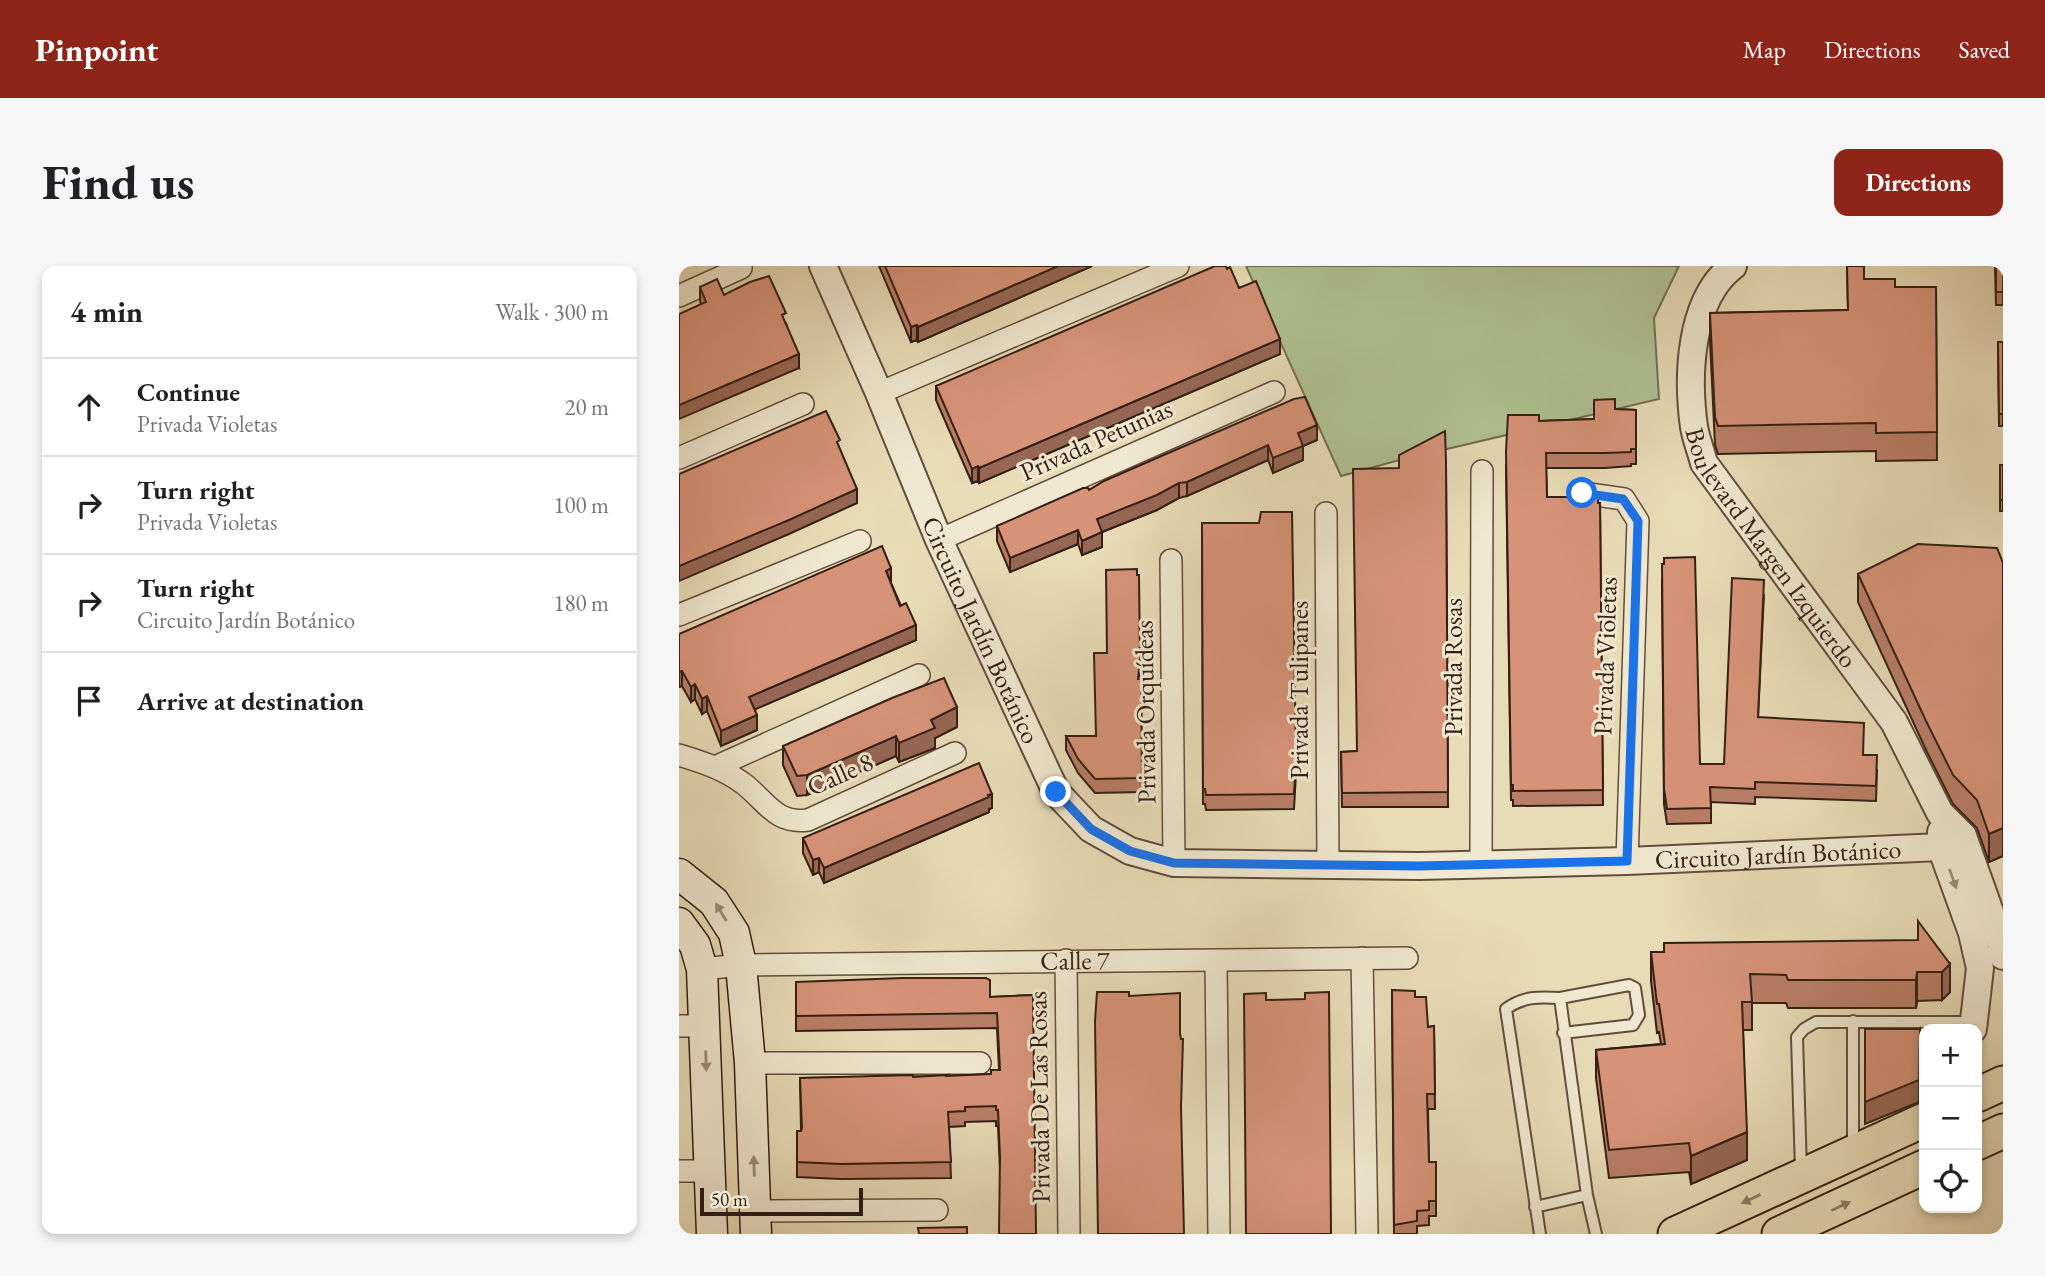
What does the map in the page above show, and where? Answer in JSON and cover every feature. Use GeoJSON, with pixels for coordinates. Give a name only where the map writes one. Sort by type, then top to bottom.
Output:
{"type":"FeatureCollection","features":[{"type":"Feature","properties":{"kind":"main road"},"geometry":{"type":"LineString","coordinates":[[679,874],[714,902],[734,933],[741,965],[750,1063],[756,1222]]}},
{"type":"Feature","properties":{"kind":"main road"},"geometry":{"type":"LineString","coordinates":[[679,923],[695,945],[702,969],[692,1026],[710,1171],[712,1234]]}},
{"type":"Feature","properties":{"kind":"main road"},"geometry":{"type":"LineString","coordinates":[[1982,1094],[2003,1083]]}},
{"type":"Feature","properties":{"kind":"main road"},"geometry":{"type":"LineString","coordinates":[[1675,1234],[1919,1122]]}},
{"type":"Feature","properties":{"kind":"main road"},"geometry":{"type":"LineString","coordinates":[[1982,1141],[2003,1131]]}},
{"type":"Feature","properties":{"kind":"main road"},"geometry":{"type":"LineString","coordinates":[[1779,1234],[1919,1169]]}},
{"type":"Feature","properties":{"kind":"street","name":"Circuito Jardín Botánico"},"geometry":{"type":"LineString","coordinates":[[823,266],[939,540],[1056,792],[1091,829],[1130,851],[1174,863],[1328,867],[1627,861],[1952,842]]}},
{"type":"Feature","properties":{"kind":"street"},"geometry":{"type":"LineString","coordinates":[[879,393],[1178,266]]}},
{"type":"Feature","properties":{"kind":"street","name":"Boulevard Margen Izquierdo"},"geometry":{"type":"LineString","coordinates":[[1733,266],[1724,273],[1707,297],[1693,346],[1690,380],[1695,428],[1704,463],[1894,722],[1940,813],[2001,943],[1974,1024]]}},
{"type":"Feature","properties":{"kind":"street"},"geometry":{"type":"LineString","coordinates":[[679,296],[741,268]]}},
{"type":"Feature","properties":{"kind":"street","name":"Privada Petunias"},"geometry":{"type":"LineString","coordinates":[[939,540],[1275,393]]}},
{"type":"Feature","properties":{"kind":"street"},"geometry":{"type":"LineString","coordinates":[[679,458],[803,404]]}},
{"type":"Feature","properties":{"kind":"street","name":"Privada Rosas"},"geometry":{"type":"LineString","coordinates":[[1481,864],[1482,471]]}},
{"type":"Feature","properties":{"kind":"street","name":"Privada Violetas"},"geometry":{"type":"LineString","coordinates":[[1582,493],[1623,499],[1638,521],[1627,861]]}},
{"type":"Feature","properties":{"kind":"street","name":"Privada Tulipanes"},"geometry":{"type":"LineString","coordinates":[[1326,513],[1328,867]]}},
{"type":"Feature","properties":{"kind":"street"},"geometry":{"type":"LineString","coordinates":[[679,615],[860,541]]}},
{"type":"Feature","properties":{"kind":"street","name":"Privada Orquídeas"},"geometry":{"type":"LineString","coordinates":[[1171,560],[1174,863]]}},
{"type":"Feature","properties":{"kind":"street"},"geometry":{"type":"LineString","coordinates":[[715,767],[919,675]]}},
{"type":"Feature","properties":{"kind":"street","name":"Calle 8"},"geometry":{"type":"LineString","coordinates":[[679,755],[715,767],[744,784],[774,813],[799,821],[808,820],[955,753]]}},
{"type":"Feature","properties":{"kind":"street"},"geometry":{"type":"LineString","coordinates":[[1362,958],[1367,1234]]}},
{"type":"Feature","properties":{"kind":"street","name":"Calle 7"},"geometry":{"type":"LineString","coordinates":[[702,969],[741,965],[1407,958]]}},
{"type":"Feature","properties":{"kind":"street","name":"Privada De Las Rosas"},"geometry":{"type":"LineString","coordinates":[[1066,960],[1069,1234]]}},
{"type":"Feature","properties":{"kind":"street"},"geometry":{"type":"LineString","coordinates":[[1216,961],[1219,1234]]}},
{"type":"Feature","properties":{"kind":"street"},"geometry":{"type":"LineString","coordinates":[[750,1063],[980,1063]]}},
{"type":"Feature","properties":{"kind":"street"},"geometry":{"type":"LineString","coordinates":[[679,1171],[710,1171]]}},
{"type":"Feature","properties":{"kind":"street"},"geometry":{"type":"LineString","coordinates":[[756,1222],[937,1210]]}},
{"type":"Feature","properties":{"kind":"lane"},"geometry":{"type":"LineString","coordinates":[[1540,1234],[1506,1009],[1517,1001],[1536,997],[1560,998],[1629,985],[1635,988],[1639,1015],[1633,1025],[1563,1033]]}},
{"type":"Feature","properties":{"kind":"lane"},"geometry":{"type":"LineString","coordinates":[[1560,998],[1587,1195],[1596,1234]]}},
{"type":"Feature","properties":{"kind":"lane"},"geometry":{"type":"LineString","coordinates":[[1853,1021],[1853,1152]]}},
{"type":"Feature","properties":{"kind":"lane"},"geometry":{"type":"LineString","coordinates":[[1801,1176],[1797,1037],[1816,1022],[1925,1024]]}},
{"type":"Feature","properties":{"kind":"lane"},"geometry":{"type":"LineString","coordinates":[[1535,1207],[1587,1195]]}},
{"type":"Feature","properties":{"kind":"green space"},"geometry":{"type":"Polygon","coordinates":[[[1246,266],[1679,266],[1654,318],[1659,399],[1341,476],[1246,266]]]}},
{"type":"Feature","properties":{"kind":"building"},"geometry":{"type":"Polygon","coordinates":[[[885,266],[1058,266],[918,327],[911,327],[885,266]]]}},
{"type":"Feature","properties":{"kind":"building"},"geometry":{"type":"Polygon","coordinates":[[[1215,266],[1226,266],[1227,269],[1230,267],[1239,288],[1256,281],[1280,339],[972,469],[936,386],[1215,266]]]}},
{"type":"Feature","properties":{"kind":"building"},"geometry":{"type":"Polygon","coordinates":[[[1847,266],[1864,266],[1864,279],[1895,279],[1895,287],[1936,287],[1937,432],[1876,433],[1876,423],[1718,426],[1715,417],[1710,313],[1848,310],[1847,266]]]}},
{"type":"Feature","properties":{"kind":"building"},"geometry":{"type":"Polygon","coordinates":[[[1996,266],[2003,266],[2003,292],[1996,292],[1996,266]]]}},
{"type":"Feature","properties":{"kind":"building"},"geometry":{"type":"Polygon","coordinates":[[[769,276],[786,313],[782,315],[799,354],[679,405],[679,314],[706,302],[700,287],[717,279],[724,295],[769,276]]]}},
{"type":"Feature","properties":{"kind":"building"},"geometry":{"type":"Polygon","coordinates":[[[1998,342],[2003,342],[2003,414],[1999,414],[1998,342]]]}},
{"type":"Feature","properties":{"kind":"building"},"geometry":{"type":"Polygon","coordinates":[[[1305,397],[1317,425],[1298,433],[1303,446],[1273,458],[1268,445],[1097,519],[1102,532],[1082,541],[1078,530],[1010,558],[997,526],[1083,488],[1089,490],[1104,481],[1294,399],[1305,397]]]}},
{"type":"Feature","properties":{"kind":"building"},"geometry":{"type":"Polygon","coordinates":[[[1615,399],[1615,409],[1636,410],[1636,449],[1631,449],[1631,452],[1546,453],[1547,497],[1598,497],[1600,503],[1603,790],[1513,791],[1506,451],[1508,415],[1539,415],[1539,421],[1594,419],[1594,400],[1615,399]]]}},
{"type":"Feature","properties":{"kind":"building"},"geometry":{"type":"Polygon","coordinates":[[[826,411],[840,440],[837,442],[857,489],[679,566],[679,474],[826,411]]]}},
{"type":"Feature","properties":{"kind":"building"},"geometry":{"type":"Polygon","coordinates":[[[1445,431],[1448,792],[1342,793],[1341,752],[1357,751],[1353,469],[1399,468],[1399,455],[1445,431]]]}},
{"type":"Feature","properties":{"kind":"building"},"geometry":{"type":"Polygon","coordinates":[[[2000,465],[2003,465],[2003,500],[2000,500],[2000,465]]]}},
{"type":"Feature","properties":{"kind":"building"},"geometry":{"type":"Polygon","coordinates":[[[1261,512],[1292,512],[1296,758],[1294,794],[1206,795],[1203,789],[1202,523],[1259,523],[1261,512]]]}},
{"type":"Feature","properties":{"kind":"building"},"geometry":{"type":"Polygon","coordinates":[[[1918,544],[1997,548],[2003,563],[2003,828],[1989,834],[1977,800],[1953,775],[1858,574],[1918,544]]]}},
{"type":"Feature","properties":{"kind":"building"},"geometry":{"type":"Polygon","coordinates":[[[882,546],[891,568],[886,571],[900,606],[906,603],[916,625],[749,697],[757,715],[721,731],[707,696],[702,699],[695,684],[691,687],[682,671],[679,672],[679,634],[882,546]]]}},
{"type":"Feature","properties":{"kind":"building"},"geometry":{"type":"Polygon","coordinates":[[[1695,557],[1700,764],[1724,764],[1732,578],[1764,580],[1758,717],[1864,723],[1863,755],[1877,755],[1876,786],[1755,782],[1755,789],[1710,787],[1711,808],[1667,809],[1664,789],[1662,564],[1664,558],[1695,557]]]}},
{"type":"Feature","properties":{"kind":"building"},"geometry":{"type":"Polygon","coordinates":[[[1137,569],[1142,778],[1095,779],[1078,759],[1066,736],[1096,736],[1094,653],[1107,653],[1106,570],[1137,569]]]}},
{"type":"Feature","properties":{"kind":"building"},"geometry":{"type":"Polygon","coordinates":[[[944,678],[957,707],[931,720],[935,728],[899,743],[896,736],[807,775],[797,776],[783,746],[944,678]]]}},
{"type":"Feature","properties":{"kind":"building"},"geometry":{"type":"Polygon","coordinates":[[[979,763],[992,794],[988,795],[989,797],[824,868],[819,858],[813,860],[803,838],[979,763]]]}},
{"type":"Feature","properties":{"kind":"building"},"geometry":{"type":"Polygon","coordinates":[[[1918,921],[1950,964],[1942,972],[1917,972],[1916,980],[1788,980],[1786,975],[1750,974],[1752,1002],[1742,1002],[1747,1132],[1691,1156],[1689,1143],[1609,1150],[1596,1050],[1665,1044],[1651,952],[1664,952],[1664,943],[1918,940],[1918,921]]]}},
{"type":"Feature","properties":{"kind":"building"},"geometry":{"type":"Polygon","coordinates":[[[986,978],[990,980],[990,997],[1033,995],[1036,1234],[999,1234],[1000,1157],[996,1106],[965,1107],[965,1111],[948,1112],[951,1162],[797,1162],[797,1131],[802,1128],[800,1078],[947,1076],[991,1074],[991,1070],[1000,1070],[997,1013],[796,1016],[796,982],[986,978]]]}},
{"type":"Feature","properties":{"kind":"building"},"geometry":{"type":"Polygon","coordinates":[[[1392,990],[1415,991],[1415,997],[1426,997],[1428,1027],[1434,1026],[1435,1094],[1427,1094],[1429,1162],[1436,1162],[1436,1201],[1429,1201],[1429,1210],[1417,1211],[1417,1221],[1394,1225],[1392,990]]]}},
{"type":"Feature","properties":{"kind":"building"},"geometry":{"type":"Polygon","coordinates":[[[1097,992],[1129,992],[1129,996],[1180,993],[1180,1034],[1183,1039],[1181,1107],[1184,1234],[1098,1234],[1095,1021],[1097,992]]]}},
{"type":"Feature","properties":{"kind":"building"},"geometry":{"type":"Polygon","coordinates":[[[1329,992],[1331,1234],[1246,1234],[1244,994],[1266,993],[1266,1000],[1305,999],[1305,993],[1329,992]]]}},
{"type":"Feature","properties":{"kind":"building"},"geometry":{"type":"Polygon","coordinates":[[[1865,1029],[1919,1029],[1919,1080],[1865,1102],[1865,1029]]]}},
{"type":"Feature","properties":{"kind":"building"},"geometry":{"type":"Polygon","coordinates":[[[967,1227],[967,1234],[919,1234],[918,1228],[967,1227]]]}},
{"type":"Feature","properties":{"kind":"route"},"geometry":{"type":"LineString","coordinates":[[1056,792],[1091,829],[1130,851],[1174,863],[1328,867],[1627,861],[1638,521],[1623,499],[1582,493]]}}]}
